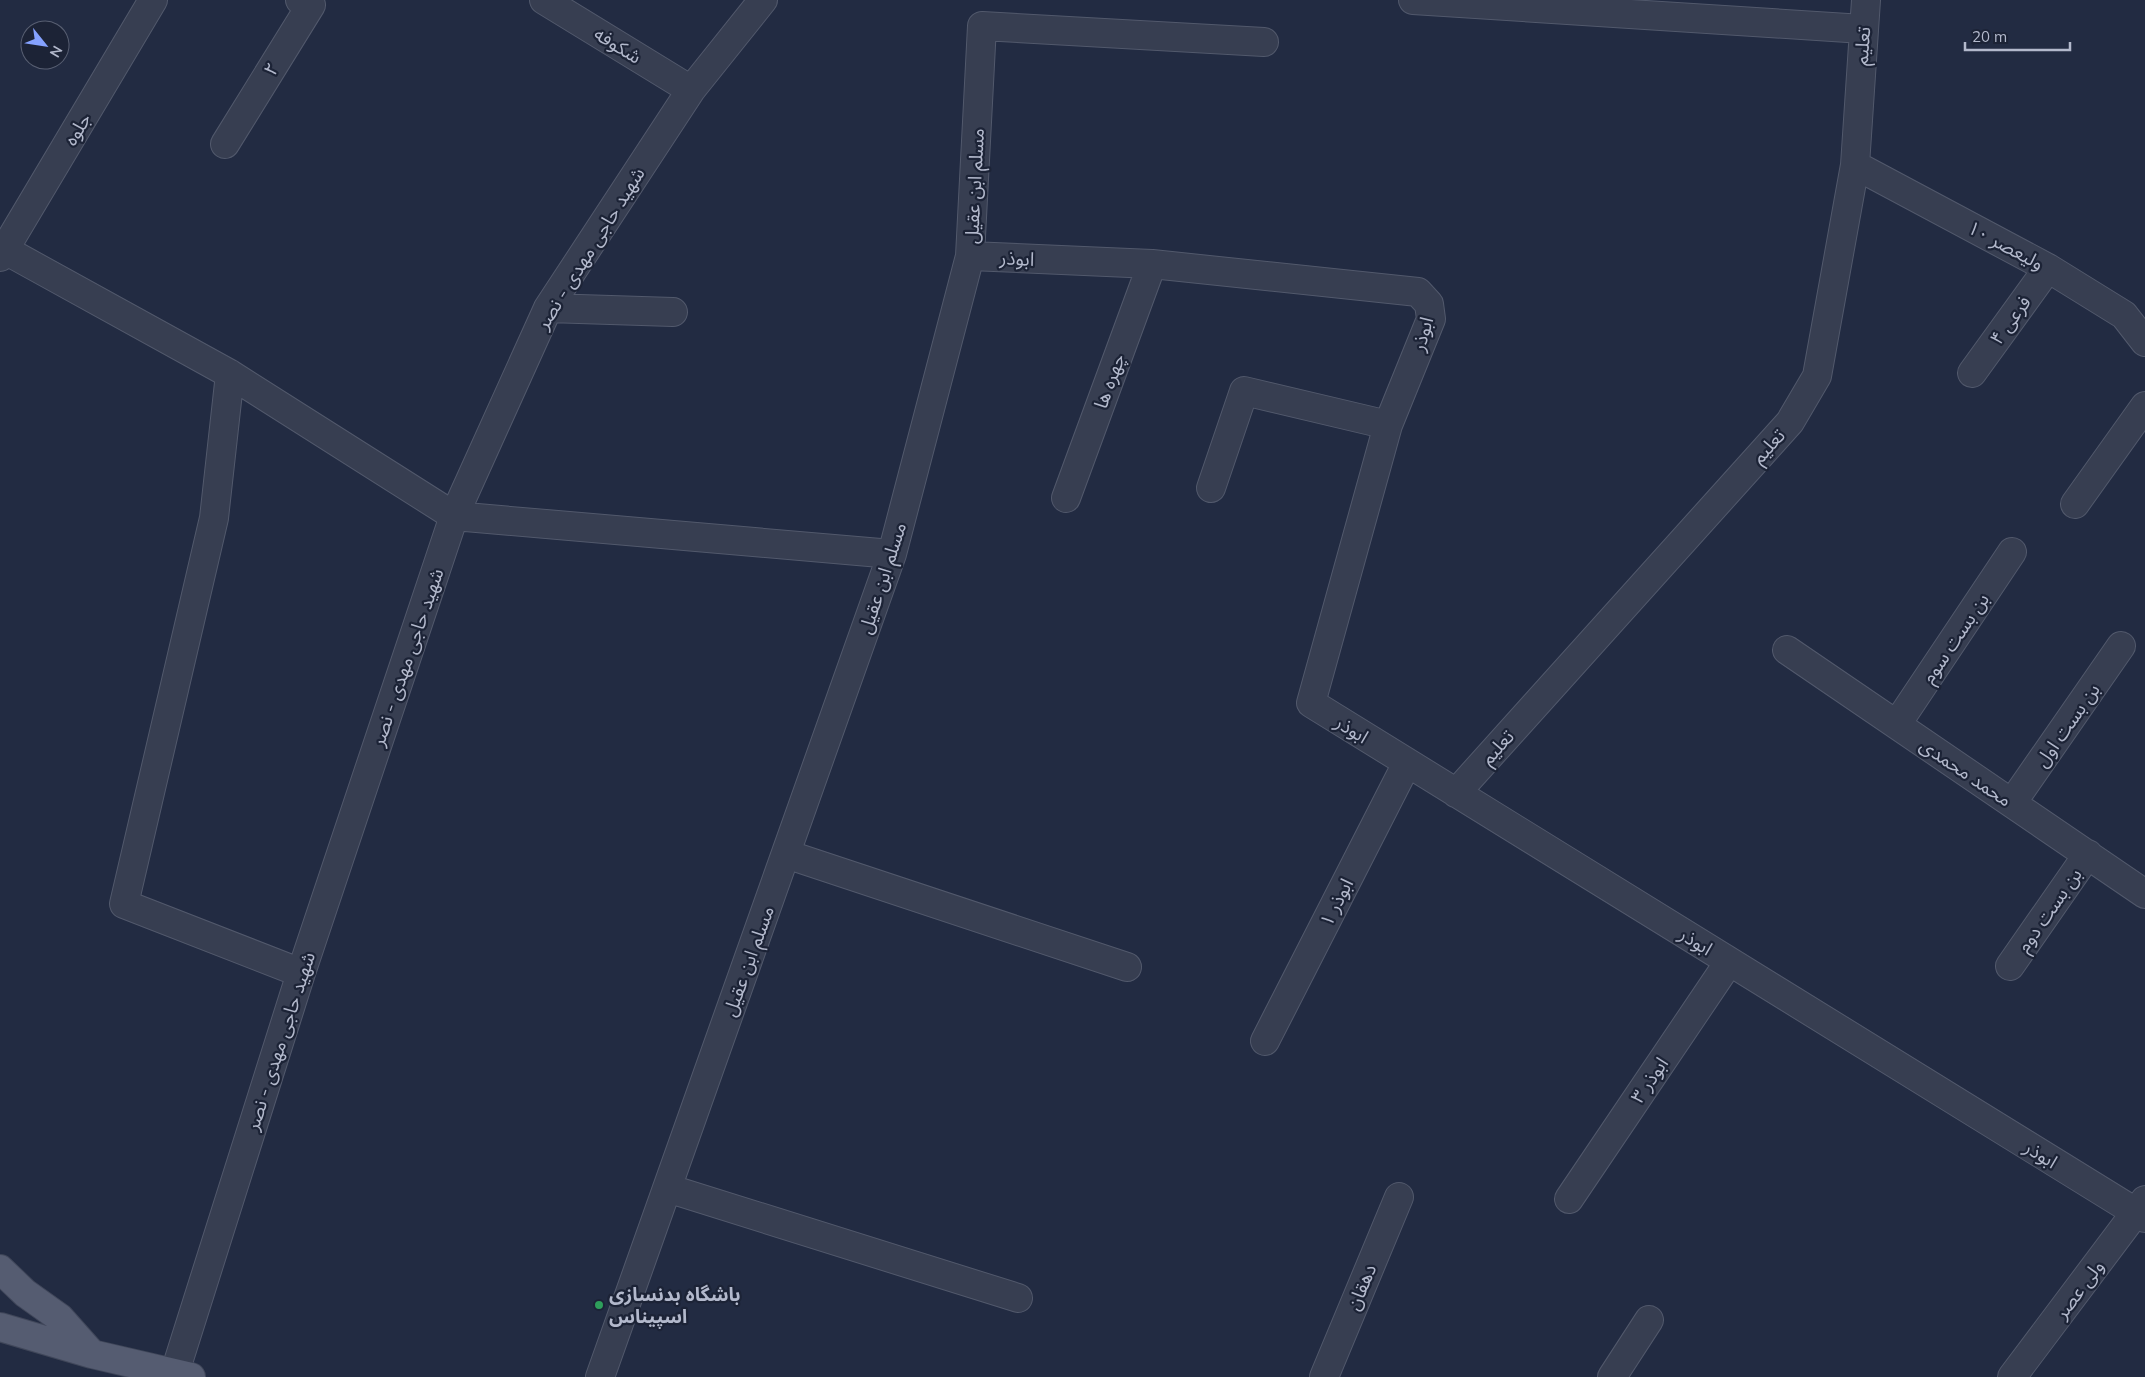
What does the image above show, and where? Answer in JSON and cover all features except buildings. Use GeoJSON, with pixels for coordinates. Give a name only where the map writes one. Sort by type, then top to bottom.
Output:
{"type":"FeatureCollection","features":[{"type":"Feature","properties":{"kind":"main road"},"geometry":{"type":"LineString","coordinates":[[0,1269],[24,1293],[60,1318],[92,1354]]}},
{"type":"Feature","properties":{"kind":"main road"},"geometry":{"type":"LineString","coordinates":[[0,1327],[92,1354],[183,1375]]}},
{"type":"Feature","properties":{"kind":"street","name":"جلوه"},"geometry":{"type":"LineString","coordinates":[[2,253],[153,0]]}},
{"type":"Feature","properties":{"kind":"street","name":"۲"},"geometry":{"type":"LineString","coordinates":[[225,144],[311,5],[300,0]]}},
{"type":"Feature","properties":{"kind":"street","name":"شکوفه"},"geometry":{"type":"LineString","coordinates":[[544,0],[691,90]]}},
{"type":"Feature","properties":{"kind":"street","name":"شهید حاجی مهدی - نصر"},"geometry":{"type":"LineString","coordinates":[[183,1375],[301,973],[454,516],[548,308],[691,90],[763,0]]}},
{"type":"Feature","properties":{"kind":"street"},"geometry":{"type":"LineString","coordinates":[[1412,0],[1674,8],[1863,29]]}},
{"type":"Feature","properties":{"kind":"street","name":"تعلیم"},"geometry":{"type":"LineString","coordinates":[[1456,793],[1783,429],[1805,400],[1817,376],[1855,165],[1866,0]]}},
{"type":"Feature","properties":{"kind":"street","name":"مسلم ابن عقیل"},"geometry":{"type":"LineString","coordinates":[[600,1377],[892,554],[970,256],[982,26],[1264,42]]}},
{"type":"Feature","properties":{"kind":"street","name":"۱۰ ولیعصر"},"geometry":{"type":"LineString","coordinates":[[1855,165],[2048,268],[2124,316],[2145,342]]}},
{"type":"Feature","properties":{"kind":"street"},"geometry":{"type":"LineString","coordinates":[[2,253],[230,374],[454,516],[892,554]]}},
{"type":"Feature","properties":{"kind":"street","name":"ابوذر"},"geometry":{"type":"LineString","coordinates":[[970,256],[1152,264],[1418,292],[1429,304],[1431,318],[1388,425],[1311,703],[1729,962],[2142,1210]]}},
{"type":"Feature","properties":{"kind":"street","name":"چهره ها"},"geometry":{"type":"LineString","coordinates":[[1066,498],[1152,264]]}},
{"type":"Feature","properties":{"kind":"street","name":"فرعی ۴"},"geometry":{"type":"LineString","coordinates":[[1972,373],[2048,268]]}},
{"type":"Feature","properties":{"kind":"street"},"geometry":{"type":"LineString","coordinates":[[548,308],[673,312]]}},
{"type":"Feature","properties":{"kind":"street"},"geometry":{"type":"LineString","coordinates":[[230,374],[214,518],[124,904],[301,973]]}},
{"type":"Feature","properties":{"kind":"street"},"geometry":{"type":"LineString","coordinates":[[1211,488],[1244,392],[1388,425]]}},
{"type":"Feature","properties":{"kind":"street"},"geometry":{"type":"LineString","coordinates":[[2076,504],[2145,406]]}},
{"type":"Feature","properties":{"kind":"street","name":"بن بست سوم"},"geometry":{"type":"LineString","coordinates":[[1897,724],[2012,552]]}},
{"type":"Feature","properties":{"kind":"street","name":"بن بست اول"},"geometry":{"type":"LineString","coordinates":[[2012,803],[2121,646]]}},
{"type":"Feature","properties":{"kind":"street","name":"محمد محمدی"},"geometry":{"type":"LineString","coordinates":[[1787,650],[2145,894]]}},
{"type":"Feature","properties":{"kind":"street","name":"ابوذر ۱"},"geometry":{"type":"LineString","coordinates":[[1265,1041],[1407,763]]}},
{"type":"Feature","properties":{"kind":"street"},"geometry":{"type":"LineString","coordinates":[[786,854],[1126,967]]}},
{"type":"Feature","properties":{"kind":"street","name":"بن بست دوم"},"geometry":{"type":"LineString","coordinates":[[2010,966],[2088,854]]}},
{"type":"Feature","properties":{"kind":"street","name":"ابوذر ۳"},"geometry":{"type":"LineString","coordinates":[[1570,1198],[1729,962]]}},
{"type":"Feature","properties":{"kind":"street"},"geometry":{"type":"LineString","coordinates":[[667,1188],[1018,1298]]}},
{"type":"Feature","properties":{"kind":"street","name":"دهقان"},"geometry":{"type":"LineString","coordinates":[[1324,1377],[1399,1197]]}},
{"type":"Feature","properties":{"kind":"street","name":"ولی عصر"},"geometry":{"type":"LineString","coordinates":[[2012,1377],[2142,1210]]}},
{"type":"Feature","properties":{"kind":"street"},"geometry":{"type":"LineString","coordinates":[[1612,1377],[1649,1320]]}},
{"type":"Feature","properties":{"kind":"place","name":"باشگاه بدنسازی اسپیناس"},"geometry":{"type":"Point","coordinates":[599,1305]}}]}
